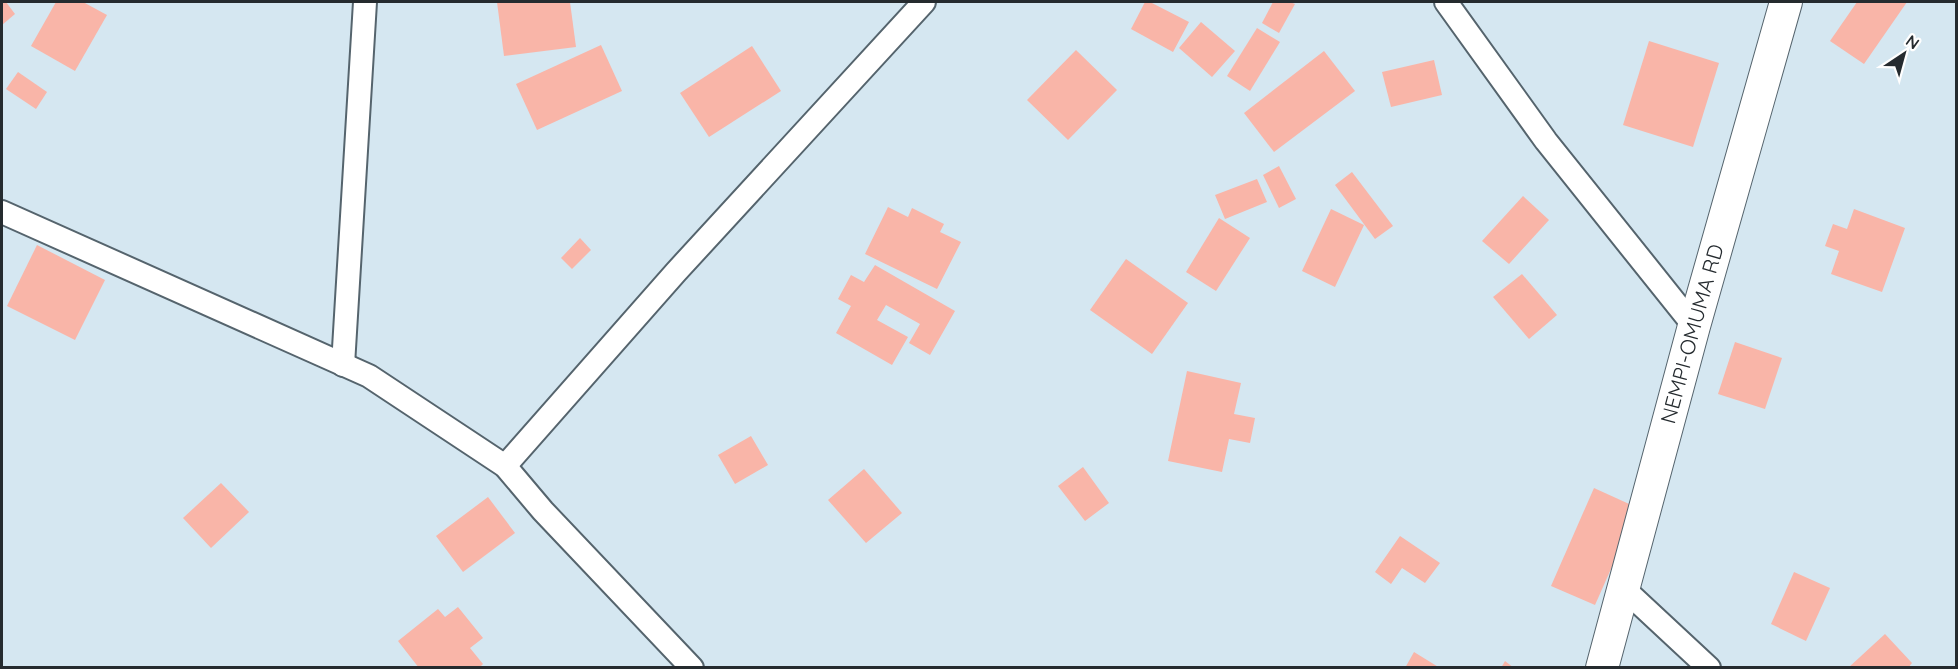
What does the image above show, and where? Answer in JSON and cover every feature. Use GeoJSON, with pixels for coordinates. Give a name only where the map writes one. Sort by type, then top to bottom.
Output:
{"type":"FeatureCollection","features":[{"type":"Feature","properties":{"kind":"street"},"geometry":{"type":"LineString","coordinates":[[343,365],[364,2]]}},
{"type":"Feature","properties":{"kind":"street"},"geometry":{"type":"LineString","coordinates":[[505,466],[676,272],[924,2]]}},
{"type":"Feature","properties":{"kind":"street"},"geometry":{"type":"LineString","coordinates":[[1446,2],[1546,141],[1694,326]]}},
{"type":"Feature","properties":{"kind":"street","name":"NEMPI-OMUMA RD"},"geometry":{"type":"LineString","coordinates":[[1602,668],[1694,326],[1785,2]]}},
{"type":"Feature","properties":{"kind":"street"},"geometry":{"type":"LineString","coordinates":[[2,212],[369,376],[505,466],[543,510],[692,668]]}},
{"type":"Feature","properties":{"kind":"street"},"geometry":{"type":"LineString","coordinates":[[1623,588],[1709,668]]}},
{"type":"Feature","properties":{"kind":"building"},"geometry":{"type":"Polygon","coordinates":[[[2,2],[6,2],[15,14],[2,25],[2,2]]]}},
{"type":"Feature","properties":{"kind":"building"},"geometry":{"type":"Polygon","coordinates":[[[56,2],[83,2],[107,15],[75,71],[31,46],[56,2]]]}},
{"type":"Feature","properties":{"kind":"building"},"geometry":{"type":"Polygon","coordinates":[[[497,2],[570,2],[576,47],[504,56],[497,2]]]}},
{"type":"Feature","properties":{"kind":"building"},"geometry":{"type":"Polygon","coordinates":[[[1145,2],[1150,2],[1189,22],[1173,52],[1131,29],[1145,2]]]}},
{"type":"Feature","properties":{"kind":"building"},"geometry":{"type":"Polygon","coordinates":[[[1273,2],[1295,4],[1279,33],[1262,23],[1273,2]]]}},
{"type":"Feature","properties":{"kind":"building"},"geometry":{"type":"Polygon","coordinates":[[[1857,2],[1907,2],[1864,64],[1830,41],[1857,2]]]}},
{"type":"Feature","properties":{"kind":"building"},"geometry":{"type":"Polygon","coordinates":[[[1201,22],[1235,51],[1212,77],[1179,48],[1201,22]]]}},
{"type":"Feature","properties":{"kind":"building"},"geometry":{"type":"Polygon","coordinates":[[[1257,28],[1280,42],[1250,91],[1227,76],[1257,28]]]}},
{"type":"Feature","properties":{"kind":"building"},"geometry":{"type":"Polygon","coordinates":[[[1649,41],[1719,63],[1693,147],[1623,125],[1649,41]]]}},
{"type":"Feature","properties":{"kind":"building"},"geometry":{"type":"Polygon","coordinates":[[[601,45],[622,91],[537,130],[516,84],[601,45]]]}},
{"type":"Feature","properties":{"kind":"building"},"geometry":{"type":"Polygon","coordinates":[[[752,46],[781,91],[709,137],[680,93],[752,46]]]}},
{"type":"Feature","properties":{"kind":"building"},"geometry":{"type":"Polygon","coordinates":[[[1076,50],[1117,90],[1068,140],[1027,100],[1076,50]]]}},
{"type":"Feature","properties":{"kind":"building"},"geometry":{"type":"Polygon","coordinates":[[[1324,51],[1355,91],[1274,152],[1244,113],[1324,51]]]}},
{"type":"Feature","properties":{"kind":"building"},"geometry":{"type":"Polygon","coordinates":[[[1434,60],[1442,95],[1391,107],[1382,72],[1434,60]]]}},
{"type":"Feature","properties":{"kind":"building"},"geometry":{"type":"Polygon","coordinates":[[[18,72],[47,92],[36,109],[6,89],[18,72]]]}},
{"type":"Feature","properties":{"kind":"building"},"geometry":{"type":"Polygon","coordinates":[[[1279,166],[1296,199],[1279,208],[1263,175],[1279,166]]]}},
{"type":"Feature","properties":{"kind":"building"},"geometry":{"type":"Polygon","coordinates":[[[1352,172],[1393,226],[1375,239],[1335,185],[1352,172]]]}},
{"type":"Feature","properties":{"kind":"building"},"geometry":{"type":"Polygon","coordinates":[[[1257,179],[1267,202],[1225,219],[1215,195],[1257,179]]]}},
{"type":"Feature","properties":{"kind":"building"},"geometry":{"type":"Polygon","coordinates":[[[1523,196],[1549,220],[1509,264],[1482,241],[1523,196]]]}},
{"type":"Feature","properties":{"kind":"building"},"geometry":{"type":"Polygon","coordinates":[[[888,207],[908,217],[912,208],[944,224],[940,232],[961,242],[937,289],[865,254],[888,207]]]}},
{"type":"Feature","properties":{"kind":"building"},"geometry":{"type":"Polygon","coordinates":[[[1331,209],[1364,225],[1335,287],[1302,271],[1331,209]]]}},
{"type":"Feature","properties":{"kind":"building"},"geometry":{"type":"Polygon","coordinates":[[[1854,209],[1905,228],[1882,292],[1831,274],[1839,251],[1825,246],[1833,224],[1847,229],[1854,209]]]}},
{"type":"Feature","properties":{"kind":"building"},"geometry":{"type":"Polygon","coordinates":[[[1219,218],[1250,238],[1216,291],[1186,272],[1219,218]]]}},
{"type":"Feature","properties":{"kind":"building"},"geometry":{"type":"Polygon","coordinates":[[[580,238],[591,250],[572,269],[561,258],[580,238]]]}},
{"type":"Feature","properties":{"kind":"building"},"geometry":{"type":"Polygon","coordinates":[[[37,245],[105,280],[75,340],[7,306],[37,245]]]}},
{"type":"Feature","properties":{"kind":"building"},"geometry":{"type":"Polygon","coordinates":[[[1126,259],[1188,303],[1152,354],[1090,310],[1126,259]]]}},
{"type":"Feature","properties":{"kind":"building"},"geometry":{"type":"Polygon","coordinates":[[[875,265],[955,311],[930,355],[909,343],[920,324],[886,305],[877,320],[908,337],[892,365],[836,333],[851,306],[838,299],[851,275],[864,282],[875,265]]]}},
{"type":"Feature","properties":{"kind":"building"},"geometry":{"type":"Polygon","coordinates":[[[1522,274],[1557,315],[1529,339],[1493,297],[1522,274]]]}},
{"type":"Feature","properties":{"kind":"building"},"geometry":{"type":"Polygon","coordinates":[[[1735,342],[1782,358],[1765,409],[1718,394],[1735,342]]]}},
{"type":"Feature","properties":{"kind":"building"},"geometry":{"type":"Polygon","coordinates":[[[1187,371],[1241,383],[1234,414],[1255,418],[1250,443],[1229,439],[1222,472],[1168,461],[1187,371]]]}},
{"type":"Feature","properties":{"kind":"building"},"geometry":{"type":"Polygon","coordinates":[[[751,436],[768,465],[735,484],[718,455],[751,436]]]}},
{"type":"Feature","properties":{"kind":"building"},"geometry":{"type":"Polygon","coordinates":[[[1083,467],[1109,503],[1085,521],[1058,486],[1083,467]]]}},
{"type":"Feature","properties":{"kind":"building"},"geometry":{"type":"Polygon","coordinates":[[[864,469],[902,513],[866,543],[828,500],[864,469]]]}},
{"type":"Feature","properties":{"kind":"building"},"geometry":{"type":"Polygon","coordinates":[[[221,483],[249,512],[211,548],[183,518],[221,483]]]}},
{"type":"Feature","properties":{"kind":"building"},"geometry":{"type":"Polygon","coordinates":[[[1594,488],[1638,508],[1595,605],[1551,586],[1594,488]]]}},
{"type":"Feature","properties":{"kind":"building"},"geometry":{"type":"Polygon","coordinates":[[[488,497],[515,533],[463,572],[436,536],[488,497]]]}},
{"type":"Feature","properties":{"kind":"building"},"geometry":{"type":"Polygon","coordinates":[[[1400,536],[1440,563],[1425,583],[1402,568],[1391,584],[1375,572],[1400,536]]]}},
{"type":"Feature","properties":{"kind":"building"},"geometry":{"type":"Polygon","coordinates":[[[1794,572],[1830,588],[1806,641],[1771,624],[1794,572]]]}},
{"type":"Feature","properties":{"kind":"building"},"geometry":{"type":"Polygon","coordinates":[[[458,607],[483,638],[470,648],[483,664],[479,668],[419,668],[398,641],[438,609],[445,617],[458,607]]]}},
{"type":"Feature","properties":{"kind":"building"},"geometry":{"type":"Polygon","coordinates":[[[1885,634],[1912,663],[1908,668],[1848,668],[1885,634]]]}},
{"type":"Feature","properties":{"kind":"building"},"geometry":{"type":"Polygon","coordinates":[[[1414,652],[1440,668],[1405,668],[1414,652]]]}},
{"type":"Feature","properties":{"kind":"building"},"geometry":{"type":"Polygon","coordinates":[[[1505,661],[1514,668],[1501,668],[1505,661]]]}}]}
